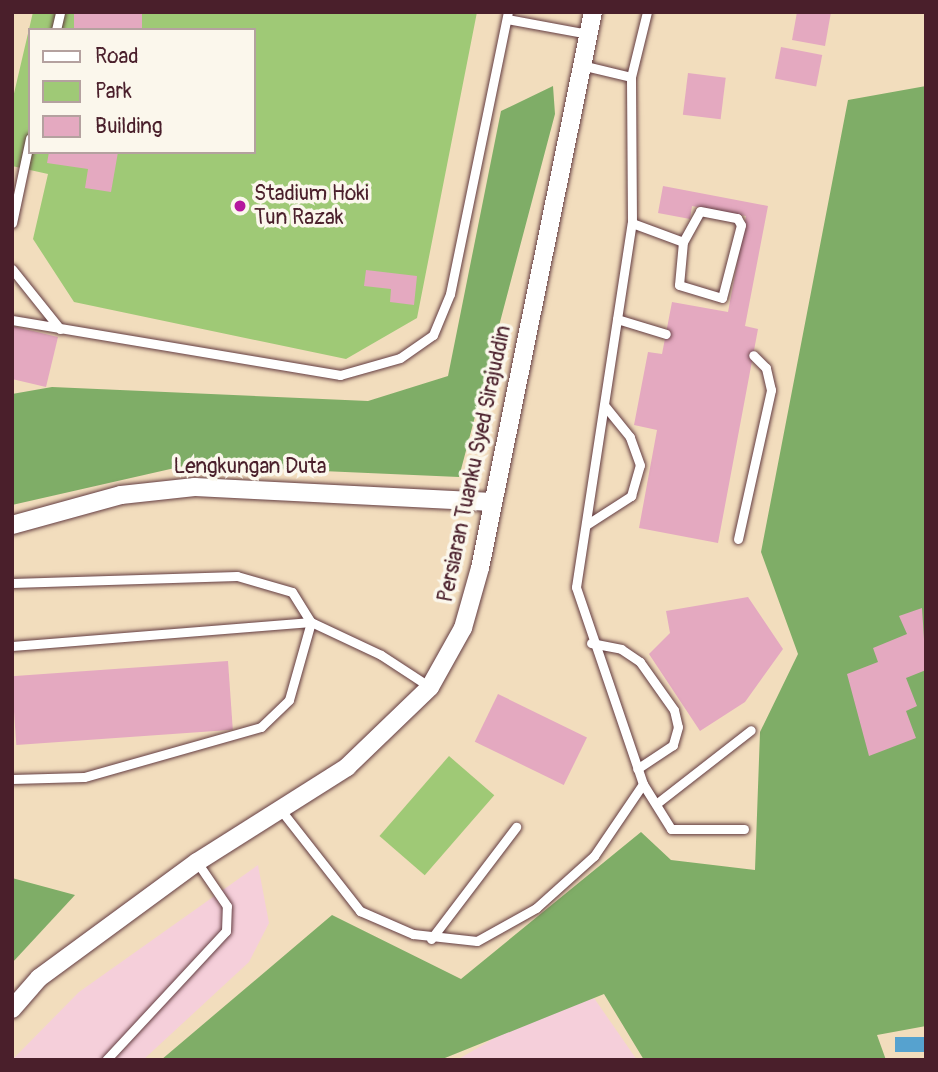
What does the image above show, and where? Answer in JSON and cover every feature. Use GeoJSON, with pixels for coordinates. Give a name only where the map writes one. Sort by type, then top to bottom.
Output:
{"type":"FeatureCollection","features":[{"type":"Feature","properties":{"kind":"street","name":"Persiaran Tuanku Syed Sirajuddin"},"geometry":{"type":"LineString","coordinates":[[12,1009],[39,978],[197,862],[279,807],[347,767],[430,687],[463,628],[493,502],[593,12]]}},
{"type":"Feature","properties":{"kind":"street","name":"Lengkungan Duta"},"geometry":{"type":"LineString","coordinates":[[12,526],[121,495],[195,486],[493,502]]}},
{"type":"Feature","properties":{"kind":"lane"},"geometry":{"type":"LineString","coordinates":[[647,12],[631,77],[632,223],[576,587],[591,643],[637,769],[643,784],[671,829],[683,833],[744,829]]}},
{"type":"Feature","properties":{"kind":"lane"},"geometry":{"type":"LineString","coordinates":[[12,320],[340,375],[400,358],[433,335],[450,294],[507,15],[588,34]]}},
{"type":"Feature","properties":{"kind":"lane"},"geometry":{"type":"LineString","coordinates":[[581,65],[631,77]]}},
{"type":"Feature","properties":{"kind":"lane"},"geometry":{"type":"LineString","coordinates":[[12,223],[28,147]]}},
{"type":"Feature","properties":{"kind":"lane"},"geometry":{"type":"LineString","coordinates":[[700,211],[737,218],[741,231],[722,298],[679,285],[683,242],[700,211]]}},
{"type":"Feature","properties":{"kind":"lane"},"geometry":{"type":"LineString","coordinates":[[632,223],[683,242]]}},
{"type":"Feature","properties":{"kind":"lane"},"geometry":{"type":"LineString","coordinates":[[12,269],[60,329]]}},
{"type":"Feature","properties":{"kind":"lane"},"geometry":{"type":"LineString","coordinates":[[617,319],[666,334]]}},
{"type":"Feature","properties":{"kind":"lane"},"geometry":{"type":"LineString","coordinates":[[738,538],[771,390],[765,368],[753,355]]}},
{"type":"Feature","properties":{"kind":"lane"},"geometry":{"type":"LineString","coordinates":[[586,525],[621,507],[640,465],[630,437],[604,405]]}},
{"type":"Feature","properties":{"kind":"lane"},"geometry":{"type":"LineString","coordinates":[[12,583],[237,576],[292,592],[311,622],[289,700],[261,727],[84,777],[12,779]]}},
{"type":"Feature","properties":{"kind":"lane"},"geometry":{"type":"LineString","coordinates":[[12,646],[311,622],[381,654],[430,687]]}},
{"type":"Feature","properties":{"kind":"lane"},"geometry":{"type":"LineString","coordinates":[[591,643],[621,649],[640,662],[674,710],[678,727],[673,745],[637,769]]}},
{"type":"Feature","properties":{"kind":"lane"},"geometry":{"type":"LineString","coordinates":[[656,804],[751,730]]}},
{"type":"Feature","properties":{"kind":"lane"},"geometry":{"type":"LineString","coordinates":[[279,807],[360,911],[431,939],[477,941],[536,908],[594,856],[643,784]]}},
{"type":"Feature","properties":{"kind":"lane"},"geometry":{"type":"LineString","coordinates":[[431,939],[516,827]]}},
{"type":"Feature","properties":{"kind":"lane"},"geometry":{"type":"LineString","coordinates":[[106,1060],[226,931],[227,906],[197,862]]}},
{"type":"Feature","properties":{"kind":"shaded area"},"geometry":{"type":"Polygon","coordinates":[[[258,865],[269,923],[249,962],[143,1060],[12,1060],[79,992],[258,865]]]}},
{"type":"Feature","properties":{"kind":"shaded area"},"geometry":{"type":"Polygon","coordinates":[[[585,985],[637,1060],[457,1060],[585,985]]]}},
{"type":"Feature","properties":{"kind":"green space","name":"Stadium Hoki Tun Razak"},"geometry":{"type":"Polygon","coordinates":[[[33,12],[477,12],[417,318],[346,359],[74,302],[33,239],[48,174],[12,166],[12,102],[28,33],[28,154],[256,154],[256,28],[29,28],[33,12]]]}},
{"type":"Feature","properties":{"kind":"green space"},"geometry":{"type":"Polygon","coordinates":[[[553,86],[555,114],[459,477],[188,465],[12,505],[12,394],[52,387],[368,401],[448,376],[501,111],[553,86]]]}},
{"type":"Feature","properties":{"kind":"green space"},"geometry":{"type":"Polygon","coordinates":[[[926,86],[926,1026],[877,1035],[886,1060],[644,1060],[604,994],[440,1060],[161,1060],[332,915],[461,979],[641,832],[671,860],[755,870],[760,732],[798,654],[761,552],[848,100],[926,86]]]}},
{"type":"Feature","properties":{"kind":"green space"},"geometry":{"type":"Polygon","coordinates":[[[449,756],[494,795],[425,875],[379,836],[449,756]]]}},
{"type":"Feature","properties":{"kind":"green space"},"geometry":{"type":"Polygon","coordinates":[[[12,878],[75,895],[12,963],[12,878]]]}},
{"type":"Feature","properties":{"kind":"water"},"geometry":{"type":"Polygon","coordinates":[[[895,1037],[926,1037],[926,1052],[895,1052],[895,1037]]]}},
{"type":"Feature","properties":{"kind":"building"},"geometry":{"type":"Polygon","coordinates":[[[74,12],[142,12],[142,28],[74,28],[74,12]]]}},
{"type":"Feature","properties":{"kind":"building"},"geometry":{"type":"Polygon","coordinates":[[[797,12],[831,12],[825,46],[792,40],[797,12]]]}},
{"type":"Feature","properties":{"kind":"building"},"geometry":{"type":"Polygon","coordinates":[[[781,47],[822,55],[816,86],[775,78],[781,47]]]}},
{"type":"Feature","properties":{"kind":"building"},"geometry":{"type":"Polygon","coordinates":[[[688,73],[726,78],[721,119],[683,115],[688,73]]]}},
{"type":"Feature","properties":{"kind":"building"},"geometry":{"type":"Polygon","coordinates":[[[49,154],[118,154],[111,192],[85,188],[88,169],[47,163],[49,154]]]}},
{"type":"Feature","properties":{"kind":"building"},"geometry":{"type":"Polygon","coordinates":[[[663,186],[768,206],[745,326],[758,329],[718,543],[639,528],[657,430],[634,425],[648,352],[662,354],[672,302],[728,312],[746,216],[692,206],[690,219],[658,213],[663,186]]]}},
{"type":"Feature","properties":{"kind":"building"},"geometry":{"type":"Polygon","coordinates":[[[366,270],[417,276],[414,305],[390,302],[391,289],[364,286],[366,270]]]}},
{"type":"Feature","properties":{"kind":"building"},"geometry":{"type":"Polygon","coordinates":[[[12,326],[58,337],[46,387],[12,379],[12,326]]]}},
{"type":"Feature","properties":{"kind":"building"},"geometry":{"type":"Polygon","coordinates":[[[748,597],[783,649],[745,702],[700,731],[649,654],[670,633],[666,611],[748,597]]]}},
{"type":"Feature","properties":{"kind":"building"},"geometry":{"type":"Polygon","coordinates":[[[922,608],[926,670],[906,678],[917,706],[906,711],[916,738],[869,756],[847,674],[878,662],[873,648],[907,634],[899,616],[922,608]]]}},
{"type":"Feature","properties":{"kind":"building"},"geometry":{"type":"Polygon","coordinates":[[[228,661],[233,730],[16,745],[12,676],[228,661]]]}},
{"type":"Feature","properties":{"kind":"building"},"geometry":{"type":"Polygon","coordinates":[[[498,694],[587,737],[564,785],[475,742],[498,694]]]}},
{"type":"Feature","properties":{"kind":"place","name":"Stadium Hoki Tun Razak"},"geometry":{"type":"Point","coordinates":[240,206]}}]}
